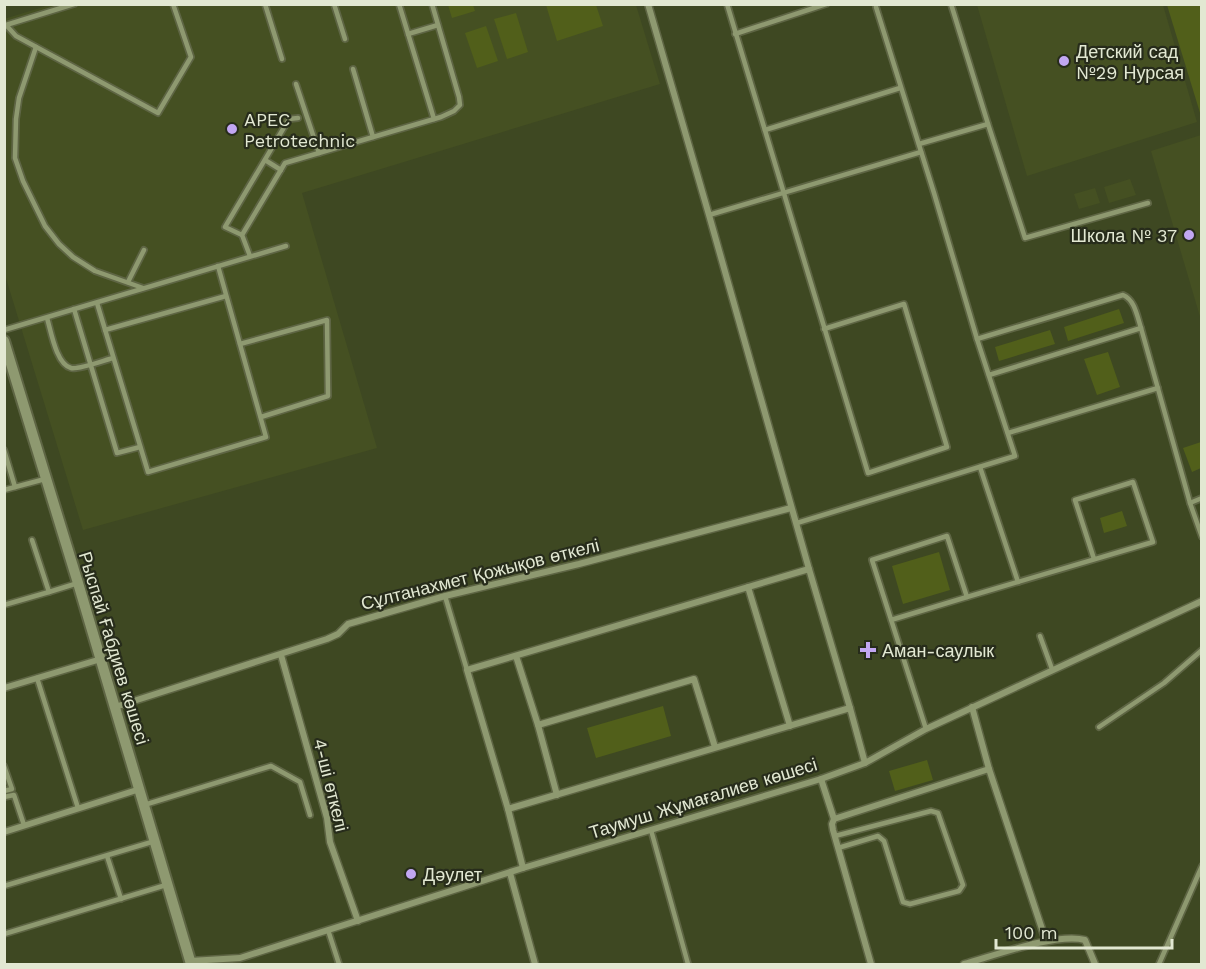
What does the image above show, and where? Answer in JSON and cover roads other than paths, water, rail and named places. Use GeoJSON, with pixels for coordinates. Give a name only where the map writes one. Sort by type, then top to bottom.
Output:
{"type":"FeatureCollection","features":[{"type":"Feature","properties":{"kind":"street"},"geometry":{"type":"LineString","coordinates":[[648,4],[866,763]]}},
{"type":"Feature","properties":{"kind":"street","name":"Рыспай Ғабдиев көшесі"},"geometry":{"type":"LineString","coordinates":[[4,341],[8,367],[78,583],[190,963]]}},
{"type":"Feature","properties":{"kind":"street","name":"Сұлтанахмет Қожықов өткелі"},"geometry":{"type":"LineString","coordinates":[[115,707],[327,639],[338,634],[348,624],[445,596],[579,564],[791,508]]}},
{"type":"Feature","properties":{"kind":"street"},"geometry":{"type":"LineString","coordinates":[[523,868],[467,670],[809,569]]}},
{"type":"Feature","properties":{"kind":"street"},"geometry":{"type":"LineString","coordinates":[[748,587],[790,726]]}},
{"type":"Feature","properties":{"kind":"street","name":"Таумуш Жұмағалиев көшесі"},"geometry":{"type":"LineString","coordinates":[[190,963],[240,958],[523,868],[821,779],[866,763],[972,707],[1202,601]]}},
{"type":"Feature","properties":{"kind":"street","name":"4-ші өткелі"},"geometry":{"type":"LineString","coordinates":[[281,655],[327,818],[330,842],[358,921]]}},
{"type":"Feature","properties":{"kind":"street"},"geometry":{"type":"LineString","coordinates":[[516,656],[557,795]]}},
{"type":"Feature","properties":{"kind":"street"},"geometry":{"type":"LineString","coordinates":[[4,688],[100,659]]}},
{"type":"Feature","properties":{"kind":"street"},"geometry":{"type":"LineString","coordinates":[[538,725],[694,680],[715,747]]}},
{"type":"Feature","properties":{"kind":"street"},"geometry":{"type":"LineString","coordinates":[[972,707],[989,769],[1046,941]]}},
{"type":"Feature","properties":{"kind":"street"},"geometry":{"type":"LineString","coordinates":[[508,809],[850,708]]}},
{"type":"Feature","properties":{"kind":"street"},"geometry":{"type":"LineString","coordinates":[[834,819],[989,769]]}},
{"type":"Feature","properties":{"kind":"street"},"geometry":{"type":"LineString","coordinates":[[821,779],[834,819],[832,824],[838,848],[871,964]]}},
{"type":"Feature","properties":{"kind":"street"},"geometry":{"type":"LineString","coordinates":[[4,832],[140,789]]}},
{"type":"Feature","properties":{"kind":"street"},"geometry":{"type":"LineString","coordinates":[[510,873],[535,964]]}},
{"type":"Feature","properties":{"kind":"street"},"geometry":{"type":"LineString","coordinates":[[964,964],[1046,941],[1078,938],[1085,940],[1095,964]]}},
{"type":"Feature","properties":{"kind":"lane"},"geometry":{"type":"LineString","coordinates":[[74,4],[5,25],[16,36],[158,113],[191,57],[173,4]]}},
{"type":"Feature","properties":{"kind":"lane"},"geometry":{"type":"LineString","coordinates":[[265,4],[282,59]]}},
{"type":"Feature","properties":{"kind":"lane"},"geometry":{"type":"LineString","coordinates":[[333,4],[345,39]]}},
{"type":"Feature","properties":{"kind":"lane"},"geometry":{"type":"LineString","coordinates":[[399,4],[434,119]]}},
{"type":"Feature","properties":{"kind":"lane"},"geometry":{"type":"LineString","coordinates":[[242,235],[285,163],[434,119],[454,111],[460,105],[432,4]]}},
{"type":"Feature","properties":{"kind":"lane"},"geometry":{"type":"LineString","coordinates":[[727,4],[868,473],[946,447],[904,304],[825,329]]}},
{"type":"Feature","properties":{"kind":"lane"},"geometry":{"type":"LineString","coordinates":[[735,34],[826,4]]}},
{"type":"Feature","properties":{"kind":"lane"},"geometry":{"type":"LineString","coordinates":[[951,4],[1025,238],[1148,203]]}},
{"type":"Feature","properties":{"kind":"lane"},"geometry":{"type":"LineString","coordinates":[[797,523],[1015,456],[876,7]]}},
{"type":"Feature","properties":{"kind":"lane"},"geometry":{"type":"LineString","coordinates":[[408,34],[438,25]]}},
{"type":"Feature","properties":{"kind":"lane"},"geometry":{"type":"LineString","coordinates":[[36,47],[19,98],[16,119],[15,158],[23,181],[45,226],[73,257],[94,271],[143,288]]}},
{"type":"Feature","properties":{"kind":"lane"},"geometry":{"type":"LineString","coordinates":[[353,69],[373,137]]}},
{"type":"Feature","properties":{"kind":"lane"},"geometry":{"type":"LineString","coordinates":[[296,84],[319,153]]}},
{"type":"Feature","properties":{"kind":"lane"},"geometry":{"type":"LineString","coordinates":[[765,130],[900,88]]}},
{"type":"Feature","properties":{"kind":"lane"},"geometry":{"type":"LineString","coordinates":[[250,256],[242,235],[225,227],[289,119],[298,118]]}},
{"type":"Feature","properties":{"kind":"lane"},"geometry":{"type":"LineString","coordinates":[[919,144],[988,124]]}},
{"type":"Feature","properties":{"kind":"lane"},"geometry":{"type":"LineString","coordinates":[[709,215],[921,152]]}},
{"type":"Feature","properties":{"kind":"lane"},"geometry":{"type":"LineString","coordinates":[[265,160],[281,170]]}},
{"type":"Feature","properties":{"kind":"lane"},"geometry":{"type":"LineString","coordinates":[[4,330],[286,246]]}},
{"type":"Feature","properties":{"kind":"lane"},"geometry":{"type":"LineString","coordinates":[[128,282],[144,249]]}},
{"type":"Feature","properties":{"kind":"lane"},"geometry":{"type":"LineString","coordinates":[[97,303],[148,472],[267,436],[218,266]]}},
{"type":"Feature","properties":{"kind":"lane"},"geometry":{"type":"LineString","coordinates":[[977,339],[1124,295],[1128,297],[1132,301],[1141,328],[1190,503],[1202,537]]}},
{"type":"Feature","properties":{"kind":"lane"},"geometry":{"type":"LineString","coordinates":[[105,330],[226,296]]}},
{"type":"Feature","properties":{"kind":"lane"},"geometry":{"type":"LineString","coordinates":[[75,309],[117,453],[140,447]]}},
{"type":"Feature","properties":{"kind":"lane"},"geometry":{"type":"LineString","coordinates":[[46,318],[58,356],[70,368],[78,368],[113,358]]}},
{"type":"Feature","properties":{"kind":"lane"},"geometry":{"type":"LineString","coordinates":[[240,344],[327,320],[328,396],[261,417]]}},
{"type":"Feature","properties":{"kind":"lane"},"geometry":{"type":"LineString","coordinates":[[989,375],[1141,328]]}},
{"type":"Feature","properties":{"kind":"lane"},"geometry":{"type":"LineString","coordinates":[[1008,433],[1158,388]]}},
{"type":"Feature","properties":{"kind":"lane"},"geometry":{"type":"LineString","coordinates":[[4,450],[15,487]]}},
{"type":"Feature","properties":{"kind":"lane"},"geometry":{"type":"LineString","coordinates":[[980,467],[1018,582]]}},
{"type":"Feature","properties":{"kind":"lane"},"geometry":{"type":"LineString","coordinates":[[4,490],[46,479]]}},
{"type":"Feature","properties":{"kind":"lane"},"geometry":{"type":"LineString","coordinates":[[891,620],[1153,542],[1133,483],[1075,500],[1094,559]]}},
{"type":"Feature","properties":{"kind":"lane"},"geometry":{"type":"LineString","coordinates":[[1190,503],[1202,498]]}},
{"type":"Feature","properties":{"kind":"lane"},"geometry":{"type":"LineString","coordinates":[[927,729],[872,560],[947,536],[967,597]]}},
{"type":"Feature","properties":{"kind":"lane"},"geometry":{"type":"LineString","coordinates":[[32,540],[49,592]]}},
{"type":"Feature","properties":{"kind":"lane"},"geometry":{"type":"LineString","coordinates":[[4,605],[78,583]]}},
{"type":"Feature","properties":{"kind":"lane"},"geometry":{"type":"LineString","coordinates":[[445,596],[467,670]]}},
{"type":"Feature","properties":{"kind":"lane"},"geometry":{"type":"LineString","coordinates":[[1040,636],[1052,669]]}},
{"type":"Feature","properties":{"kind":"lane"},"geometry":{"type":"LineString","coordinates":[[1099,727],[1164,683],[1202,650]]}},
{"type":"Feature","properties":{"kind":"lane"},"geometry":{"type":"LineString","coordinates":[[37,678],[78,808]]}},
{"type":"Feature","properties":{"kind":"lane"},"geometry":{"type":"LineString","coordinates":[[4,766],[12,789],[4,791]]}},
{"type":"Feature","properties":{"kind":"lane"},"geometry":{"type":"LineString","coordinates":[[144,805],[271,766],[300,782],[310,815]]}},
{"type":"Feature","properties":{"kind":"lane"},"geometry":{"type":"LineString","coordinates":[[4,797],[14,795],[24,825]]}},
{"type":"Feature","properties":{"kind":"lane"},"geometry":{"type":"LineString","coordinates":[[835,836],[931,811],[938,813],[963,885],[959,891],[910,904],[903,902],[884,841],[878,836],[838,848]]}},
{"type":"Feature","properties":{"kind":"lane"},"geometry":{"type":"LineString","coordinates":[[651,830],[688,964]]}},
{"type":"Feature","properties":{"kind":"lane"},"geometry":{"type":"LineString","coordinates":[[4,886],[155,841]]}},
{"type":"Feature","properties":{"kind":"lane"},"geometry":{"type":"LineString","coordinates":[[107,856],[121,899]]}},
{"type":"Feature","properties":{"kind":"lane"},"geometry":{"type":"LineString","coordinates":[[1159,964],[1202,866]]}},
{"type":"Feature","properties":{"kind":"lane"},"geometry":{"type":"LineString","coordinates":[[4,934],[168,885]]}},
{"type":"Feature","properties":{"kind":"lane"},"geometry":{"type":"LineString","coordinates":[[328,930],[339,964]]}},
{"type":"Feature","properties":{"kind":"place","name":"Детский сад №29 Нурсая"},"geometry":{"type":"Point","coordinates":[1064,61]}},
{"type":"Feature","properties":{"kind":"place","name":"APEC Petrotechnic"},"geometry":{"type":"Point","coordinates":[232,129]}},
{"type":"Feature","properties":{"kind":"place","name":"Школа № 37"},"geometry":{"type":"Point","coordinates":[1189,235]}},
{"type":"Feature","properties":{"kind":"place","name":"Аман-саулык"},"geometry":{"type":"Point","coordinates":[868,650]}},
{"type":"Feature","properties":{"kind":"place","name":"Дәулет"},"geometry":{"type":"Point","coordinates":[411,874]}}]}
